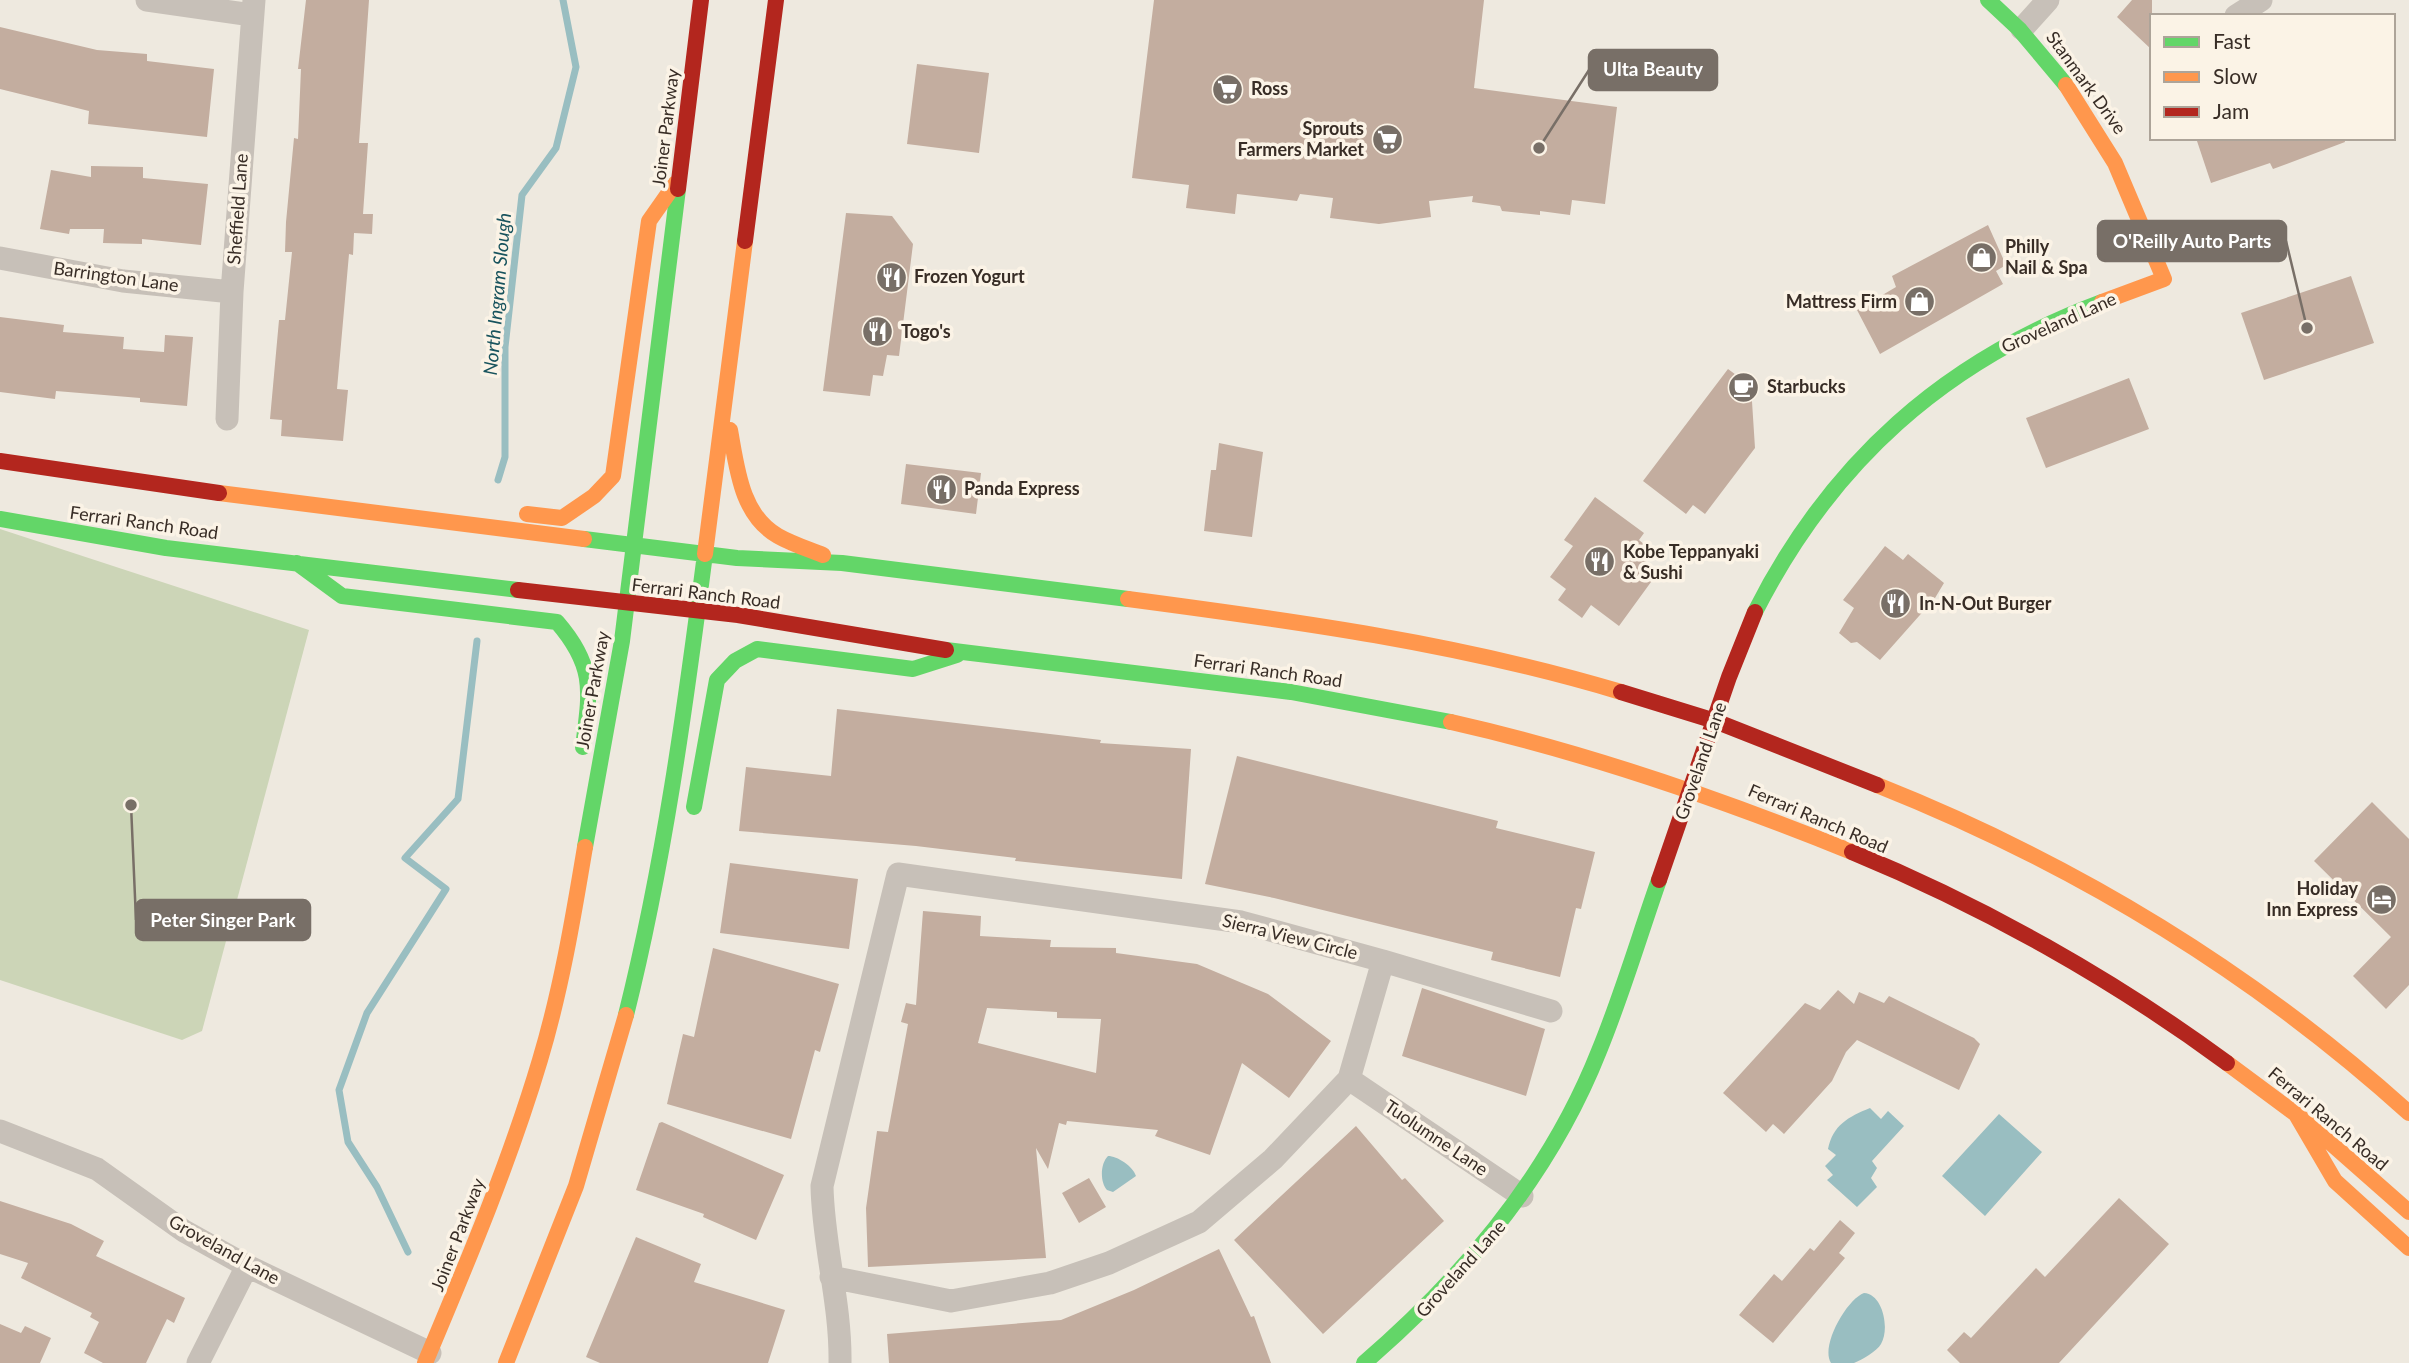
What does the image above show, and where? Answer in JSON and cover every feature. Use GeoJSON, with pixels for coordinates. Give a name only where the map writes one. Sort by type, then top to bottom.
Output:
{"type":"FeatureCollection","features":[{"type":"Feature","properties":{"kind":"main road","name":"Joiner Parkway"},"geometry":{"type":"LineString","coordinates":[[432,1358],[494,1202],[540,1060],[564,968],[626,603],[701,0]]}},
{"type":"Feature","properties":{"kind":"main road"},"geometry":{"type":"LineString","coordinates":[[506,1363],[584,1162],[636,978],[662,857],[678,762],[776,0]]}},
{"type":"Feature","properties":{"kind":"main road","name":"Stanmark Drive"},"geometry":{"type":"LineString","coordinates":[[1988,0],[2022,29],[2058,72],[2109,147],[2145,224],[2164,279]]}},
{"type":"Feature","properties":{"kind":"main road"},"geometry":{"type":"LineString","coordinates":[[510,511],[562,518],[594,496],[613,476],[649,221],[678,179]]}},
{"type":"Feature","properties":{"kind":"main road","name":"Groveland Lane"},"geometry":{"type":"LineString","coordinates":[[1364,1363],[1443,1294],[1486,1246],[1522,1196],[1572,1113],[1599,1052],[1750,624],[1776,569],[1806,524],[1874,443],[1970,367],[2016,339],[2164,279]]}},
{"type":"Feature","properties":{"kind":"main road"},"geometry":{"type":"LineString","coordinates":[[724,404],[742,490],[754,514],[774,533],[842,563]]}},
{"type":"Feature","properties":{"kind":"main road"},"geometry":{"type":"LineString","coordinates":[[0,461],[232,494],[705,554],[842,563],[1222,611],[1411,639],[1561,674],[1715,721],[1917,801],[2042,861],[2142,914],[2237,974],[2346,1056],[2409,1113]]}},
{"type":"Feature","properties":{"kind":"main road"},"geometry":{"type":"LineString","coordinates":[[232,494],[266,480]]}},
{"type":"Feature","properties":{"kind":"main road","name":"Ferrari Ranch Road"},"geometry":{"type":"LineString","coordinates":[[0,519],[121,540],[698,610],[962,653],[1296,693],[1397,709],[1540,744],[1691,789],[1887,869],[2010,928],[2101,980],[2198,1042],[2294,1111],[2409,1212]]}},
{"type":"Feature","properties":{"kind":"main road"},"geometry":{"type":"LineString","coordinates":[[295,562],[342,596],[557,622],[575,641],[590,670],[564,968]]}},
{"type":"Feature","properties":{"kind":"main road"},"geometry":{"type":"LineString","coordinates":[[691,824],[717,680],[735,661],[757,649],[913,669],[962,653]]}},
{"type":"Feature","properties":{"kind":"main road"},"geometry":{"type":"LineString","coordinates":[[636,978],[661,951]]}},
{"type":"Feature","properties":{"kind":"main road"},"geometry":{"type":"LineString","coordinates":[[2294,1111],[2335,1181],[2409,1248]]}},
{"type":"Feature","properties":{"kind":"street"},"geometry":{"type":"LineString","coordinates":[[148,0],[253,8]]}},
{"type":"Feature","properties":{"kind":"street"},"geometry":{"type":"LineString","coordinates":[[2022,29],[2048,0]]}},
{"type":"Feature","properties":{"kind":"street"},"geometry":{"type":"LineString","coordinates":[[2239,14],[2261,0]]}},
{"type":"Feature","properties":{"kind":"street","name":"Sheffield Lane"},"geometry":{"type":"LineString","coordinates":[[228,419],[232,292],[253,8]]}},
{"type":"Feature","properties":{"kind":"street","name":"Barrington Lane"},"geometry":{"type":"LineString","coordinates":[[0,258],[123,281],[232,292]]}},
{"type":"Feature","properties":{"kind":"street","name":"Sierra View Circle"},"geometry":{"type":"LineString","coordinates":[[898,874],[1241,922],[1383,961],[1349,1079],[1273,1158],[1199,1222],[1109,1263],[1050,1283],[951,1301],[831,1277],[823,1229],[822,1186],[898,874]]}},
{"type":"Feature","properties":{"kind":"street"},"geometry":{"type":"LineString","coordinates":[[1383,961],[1551,1012]]}},
{"type":"Feature","properties":{"kind":"street","name":"Tuolumne Lane"},"geometry":{"type":"LineString","coordinates":[[1349,1079],[1522,1196]]}},
{"type":"Feature","properties":{"kind":"street","name":"Groveland Lane"},"geometry":{"type":"LineString","coordinates":[[0,1131],[97,1169],[184,1231],[247,1266],[432,1358]]}},
{"type":"Feature","properties":{"kind":"street"},"geometry":{"type":"LineString","coordinates":[[198,1363],[247,1266]]}},
{"type":"Feature","properties":{"kind":"street"},"geometry":{"type":"LineString","coordinates":[[831,1277],[840,1363]]}},
{"type":"Feature","properties":{"kind":"green space"},"geometry":{"type":"Polygon","coordinates":[[[0,529],[309,630],[202,1031],[182,1040],[0,980],[0,529]]]}},
{"type":"Feature","properties":{"kind":"water"},"geometry":{"type":"Polygon","coordinates":[[[1870,1108],[1881,1119],[1888,1111],[1904,1126],[1872,1161],[1877,1168],[1871,1178],[1877,1187],[1857,1207],[1827,1180],[1833,1175],[1825,1166],[1836,1155],[1828,1149],[1838,1128],[1848,1119],[1870,1108]]]}},
{"type":"Feature","properties":{"kind":"water"},"geometry":{"type":"Polygon","coordinates":[[[1999,1114],[2042,1152],[1985,1216],[1942,1176],[1999,1114]]]}},
{"type":"Feature","properties":{"kind":"water"},"geometry":{"type":"Polygon","coordinates":[[[1108,1156],[1124,1162],[1136,1176],[1113,1192],[1107,1190],[1102,1178],[1103,1164],[1108,1156]]]}},
{"type":"Feature","properties":{"kind":"water"},"geometry":{"type":"Polygon","coordinates":[[[1864,1293],[1876,1299],[1880,1306],[1885,1322],[1884,1338],[1876,1350],[1854,1363],[1831,1363],[1829,1346],[1837,1324],[1850,1304],[1864,1293]]]}},
{"type":"Feature","properties":{"kind":"building"},"geometry":{"type":"Polygon","coordinates":[[[306,0],[369,0],[359,143],[368,143],[363,214],[373,214],[372,234],[354,233],[353,255],[349,254],[337,389],[348,390],[343,441],[281,436],[282,420],[270,419],[279,320],[285,320],[292,252],[285,252],[286,222],[294,138],[298,139],[301,69],[298,69],[306,0]]]}},
{"type":"Feature","properties":{"kind":"building"},"geometry":{"type":"Polygon","coordinates":[[[1154,0],[1484,0],[1474,88],[1617,107],[1605,204],[1572,200],[1570,215],[1540,211],[1540,215],[1502,211],[1500,206],[1472,202],[1473,196],[1429,201],[1431,217],[1379,224],[1330,218],[1333,198],[1300,194],[1297,201],[1237,194],[1235,214],[1186,208],[1189,185],[1132,178],[1154,0]]]}},
{"type":"Feature","properties":{"kind":"building"},"geometry":{"type":"Polygon","coordinates":[[[2132,0],[2152,0],[2150,48],[2117,17],[2132,0]]]}},
{"type":"Feature","properties":{"kind":"building"},"geometry":{"type":"Polygon","coordinates":[[[0,27],[97,50],[147,54],[147,61],[214,69],[207,137],[88,124],[89,111],[0,89],[0,27]]]}},
{"type":"Feature","properties":{"kind":"building"},"geometry":{"type":"Polygon","coordinates":[[[917,64],[989,73],[979,153],[907,144],[917,64]]]}},
{"type":"Feature","properties":{"kind":"building"},"geometry":{"type":"Polygon","coordinates":[[[2197,140],[2344,140],[2273,169],[2270,163],[2211,183],[2197,140]]]}},
{"type":"Feature","properties":{"kind":"building"},"geometry":{"type":"Polygon","coordinates":[[[91,166],[143,167],[143,178],[208,184],[201,245],[142,239],[142,244],[103,243],[104,229],[70,229],[69,234],[40,229],[51,170],[91,177],[91,166]]]}},
{"type":"Feature","properties":{"kind":"building"},"geometry":{"type":"Polygon","coordinates":[[[846,213],[892,216],[913,244],[899,356],[887,355],[883,376],[873,375],[870,396],[823,391],[846,213]]]}},
{"type":"Feature","properties":{"kind":"building"},"geometry":{"type":"Polygon","coordinates":[[[1988,225],[2006,265],[1996,271],[2003,284],[1880,354],[1857,310],[1896,287],[1892,276],[1988,225]]]}},
{"type":"Feature","properties":{"kind":"building"},"geometry":{"type":"Polygon","coordinates":[[[2351,276],[2374,343],[2264,380],[2241,313],[2351,276]]]}},
{"type":"Feature","properties":{"kind":"building"},"geometry":{"type":"Polygon","coordinates":[[[0,317],[64,325],[63,332],[124,337],[123,349],[164,352],[165,335],[193,337],[187,406],[140,402],[140,398],[56,391],[55,399],[0,392],[0,317]]]}},
{"type":"Feature","properties":{"kind":"building"},"geometry":{"type":"Polygon","coordinates":[[[1728,369],[1751,386],[1755,448],[1705,514],[1693,505],[1686,514],[1643,481],[1728,369]]]}},
{"type":"Feature","properties":{"kind":"building"},"geometry":{"type":"Polygon","coordinates":[[[2129,378],[2149,429],[2046,468],[2026,418],[2129,378]]]}},
{"type":"Feature","properties":{"kind":"building"},"geometry":{"type":"Polygon","coordinates":[[[1219,443],[1263,452],[1252,537],[1204,531],[1211,470],[1216,470],[1219,443]]]}},
{"type":"Feature","properties":{"kind":"building","name":"Panda Express"},"geometry":{"type":"Polygon","coordinates":[[[906,464],[981,473],[976,514],[901,504],[906,464]]]}},
{"type":"Feature","properties":{"kind":"building"},"geometry":{"type":"Polygon","coordinates":[[[1595,497],[1644,533],[1639,540],[1651,550],[1644,560],[1659,571],[1619,626],[1591,605],[1582,618],[1558,600],[1566,589],[1550,577],[1573,546],[1564,540],[1595,497]]]}},
{"type":"Feature","properties":{"kind":"building","name":"In-N-Out Burger"},"geometry":{"type":"Polygon","coordinates":[[[1885,546],[1903,560],[1908,554],[1944,583],[1935,598],[1880,660],[1857,642],[1851,643],[1839,633],[1854,608],[1843,600],[1885,546]]]}},
{"type":"Feature","properties":{"kind":"building"},"geometry":{"type":"Polygon","coordinates":[[[837,709],[1101,740],[1100,743],[1191,749],[1182,879],[1015,861],[1016,858],[916,846],[739,831],[746,767],[831,776],[837,709]]]}},
{"type":"Feature","properties":{"kind":"building"},"geometry":{"type":"Polygon","coordinates":[[[1237,756],[1498,821],[1496,828],[1595,852],[1581,909],[1576,908],[1560,977],[1491,960],[1493,952],[1274,898],[1205,884],[1237,756]]]}},
{"type":"Feature","properties":{"kind":"building","name":"Holiday Inn Express"},"geometry":{"type":"Polygon","coordinates":[[[2372,802],[2409,839],[2409,985],[2386,1009],[2353,976],[2391,937],[2314,861],[2372,802]]]}},
{"type":"Feature","properties":{"kind":"building"},"geometry":{"type":"Polygon","coordinates":[[[730,863],[858,879],[849,949],[720,933],[730,863]]]}},
{"type":"Feature","properties":{"kind":"building"},"geometry":{"type":"Polygon","coordinates":[[[923,911],[981,916],[980,936],[1051,940],[1050,947],[1116,948],[1116,953],[1197,964],[1268,994],[1331,1041],[1289,1098],[1242,1063],[1210,1155],[1155,1136],[1158,1130],[1067,1121],[1066,1125],[1059,1123],[1048,1169],[1036,1148],[1046,1258],[868,1267],[866,1208],[877,1131],[888,1132],[908,1024],[901,1022],[906,1003],[916,1005],[923,911]],[[987,1008],[978,1043],[1096,1073],[1101,1019],[1057,1018],[1057,1012],[987,1008]]]}},
{"type":"Feature","properties":{"kind":"building"},"geometry":{"type":"Polygon","coordinates":[[[713,948],[839,984],[820,1052],[815,1050],[791,1139],[667,1104],[683,1034],[694,1037],[713,948]]]}},
{"type":"Feature","properties":{"kind":"building"},"geometry":{"type":"Polygon","coordinates":[[[1422,988],[1545,1029],[1526,1096],[1402,1056],[1422,988]]]}},
{"type":"Feature","properties":{"kind":"building"},"geometry":{"type":"Polygon","coordinates":[[[1838,990],[1854,1004],[1859,992],[1884,1003],[1889,996],[1974,1038],[1980,1044],[1959,1090],[1857,1040],[1846,1052],[1832,1081],[1784,1134],[1773,1124],[1766,1132],[1723,1093],[1805,1003],[1820,1010],[1838,990]]]}},
{"type":"Feature","properties":{"kind":"building"},"geometry":{"type":"Polygon","coordinates":[[[659,1123],[784,1175],[756,1240],[703,1217],[704,1214],[636,1190],[659,1123]]]}},
{"type":"Feature","properties":{"kind":"building"},"geometry":{"type":"Polygon","coordinates":[[[1356,1126],[1402,1180],[1405,1178],[1444,1221],[1323,1334],[1234,1240],[1356,1126]]]}},
{"type":"Feature","properties":{"kind":"building"},"geometry":{"type":"Polygon","coordinates":[[[1089,1178],[1106,1207],[1079,1223],[1062,1193],[1089,1178]]]}},
{"type":"Feature","properties":{"kind":"building"},"geometry":{"type":"Polygon","coordinates":[[[2119,1198],[2169,1244],[2059,1363],[1960,1363],[1947,1350],[1964,1332],[1971,1338],[2036,1268],[2045,1277],[2119,1198]]]}},
{"type":"Feature","properties":{"kind":"building"},"geometry":{"type":"Polygon","coordinates":[[[0,1201],[71,1224],[104,1241],[96,1256],[185,1298],[174,1323],[167,1319],[146,1363],[103,1363],[84,1353],[99,1322],[90,1317],[92,1313],[21,1278],[28,1263],[0,1254],[0,1201]]]}},
{"type":"Feature","properties":{"kind":"building"},"geometry":{"type":"Polygon","coordinates":[[[1840,1220],[1855,1233],[1839,1253],[1845,1258],[1773,1343],[1739,1315],[1774,1274],[1782,1281],[1810,1248],[1814,1251],[1840,1220]]]}},
{"type":"Feature","properties":{"kind":"building"},"geometry":{"type":"Polygon","coordinates":[[[636,1237],[701,1264],[694,1282],[785,1310],[768,1363],[600,1363],[586,1357],[636,1237]]]}},
{"type":"Feature","properties":{"kind":"building"},"geometry":{"type":"Polygon","coordinates":[[[1219,1249],[1251,1317],[1254,1316],[1271,1363],[889,1363],[887,1334],[1061,1320],[1134,1290],[1219,1249]]]}},
{"type":"Feature","properties":{"kind":"building"},"geometry":{"type":"Polygon","coordinates":[[[0,1324],[21,1333],[25,1326],[51,1338],[40,1363],[0,1363],[0,1324]]]}},
{"type":"Feature","properties":{"kind":"waterway","name":"North Ingram Slough"},"geometry":{"type":"LineString","coordinates":[[498,480],[505,457],[505,347],[522,195],[556,148],[576,67],[563,0]]}},
{"type":"Feature","properties":{"kind":"waterway","name":"North Ingram Slough"},"geometry":{"type":"LineString","coordinates":[[408,1252],[377,1187],[348,1142],[339,1090],[367,1013],[446,889],[405,858],[458,799],[477,641]]}},
{"type":"Feature","properties":{"kind":"traffic: fast"},"geometry":{"type":"LineString","coordinates":[[1988,0],[2019,29],[2066,85]]}},
{"type":"Feature","properties":{"kind":"traffic: fast"},"geometry":{"type":"LineString","coordinates":[[585,847],[622,641],[678,189]]}},
{"type":"Feature","properties":{"kind":"traffic: fast"},"geometry":{"type":"LineString","coordinates":[[1755,612],[1785,558],[1819,509],[1857,464],[1898,423],[1943,386],[1992,354],[2045,326],[2102,302]]}},
{"type":"Feature","properties":{"kind":"traffic: fast"},"geometry":{"type":"LineString","coordinates":[[0,519],[166,548],[518,590]]}},
{"type":"Feature","properties":{"kind":"traffic: fast"},"geometry":{"type":"LineString","coordinates":[[584,539],[737,558],[842,563],[1128,599]]}},
{"type":"Feature","properties":{"kind":"traffic: fast"},"geometry":{"type":"LineString","coordinates":[[626,1015],[662,843],[705,554]]}},
{"type":"Feature","properties":{"kind":"traffic: fast"},"geometry":{"type":"LineString","coordinates":[[297,563],[342,596],[557,622],[578,653],[587,681],[583,747]]}},
{"type":"Feature","properties":{"kind":"traffic: fast"},"geometry":{"type":"LineString","coordinates":[[694,807],[717,680],[735,661],[757,649],[913,669],[957,655]]}},
{"type":"Feature","properties":{"kind":"traffic: fast"},"geometry":{"type":"LineString","coordinates":[[946,650],[1291,692],[1451,722]]}},
{"type":"Feature","properties":{"kind":"traffic: fast"},"geometry":{"type":"LineString","coordinates":[[1364,1363],[1401,1330],[1469,1259],[1501,1221],[1556,1140],[1599,1051],[1659,880]]}},
{"type":"Feature","properties":{"kind":"traffic: slow"},"geometry":{"type":"LineString","coordinates":[[2066,85],[2115,163],[2164,279],[2102,302]]}},
{"type":"Feature","properties":{"kind":"traffic: slow"},"geometry":{"type":"LineString","coordinates":[[527,514],[562,518],[594,496],[613,476],[649,221],[675,184]]}},
{"type":"Feature","properties":{"kind":"traffic: slow"},"geometry":{"type":"LineString","coordinates":[[705,554],[745,241]]}},
{"type":"Feature","properties":{"kind":"traffic: slow"},"geometry":{"type":"LineString","coordinates":[[730,430],[743,489],[756,516],[778,536],[823,555]]}},
{"type":"Feature","properties":{"kind":"traffic: slow"},"geometry":{"type":"LineString","coordinates":[[219,493],[584,539]]}},
{"type":"Feature","properties":{"kind":"traffic: slow"},"geometry":{"type":"LineString","coordinates":[[1128,599],[1376,635],[1499,660],[1621,692]]}},
{"type":"Feature","properties":{"kind":"traffic: slow"},"geometry":{"type":"LineString","coordinates":[[1451,722],[1553,748],[1654,779],[1852,852]]}},
{"type":"Feature","properties":{"kind":"traffic: slow"},"geometry":{"type":"LineString","coordinates":[[1877,785],[2021,849],[2158,925],[2288,1013],[2409,1113]]}},
{"type":"Feature","properties":{"kind":"traffic: slow"},"geometry":{"type":"LineString","coordinates":[[425,1363],[472,1251],[528,1099],[560,981],[585,847]]}},
{"type":"Feature","properties":{"kind":"traffic: slow"},"geometry":{"type":"LineString","coordinates":[[506,1363],[576,1186],[626,1015]]}},
{"type":"Feature","properties":{"kind":"traffic: slow"},"geometry":{"type":"LineString","coordinates":[[2227,1063],[2308,1123],[2409,1212]]}},
{"type":"Feature","properties":{"kind":"traffic: slow"},"geometry":{"type":"LineString","coordinates":[[2294,1111],[2335,1181],[2409,1248]]}},
{"type":"Feature","properties":{"kind":"traffic: jam"},"geometry":{"type":"LineString","coordinates":[[678,189],[701,0]]}},
{"type":"Feature","properties":{"kind":"traffic: jam"},"geometry":{"type":"LineString","coordinates":[[745,241],[776,0]]}},
{"type":"Feature","properties":{"kind":"traffic: jam"},"geometry":{"type":"LineString","coordinates":[[0,461],[219,493]]}},
{"type":"Feature","properties":{"kind":"traffic: jam"},"geometry":{"type":"LineString","coordinates":[[518,590],[738,615],[946,650]]}},
{"type":"Feature","properties":{"kind":"traffic: jam"},"geometry":{"type":"LineString","coordinates":[[1659,880],[1729,677],[1755,612]]}},
{"type":"Feature","properties":{"kind":"traffic: jam"},"geometry":{"type":"LineString","coordinates":[[1621,692],[1715,721],[1877,785]]}},
{"type":"Feature","properties":{"kind":"traffic: jam"},"geometry":{"type":"LineString","coordinates":[[1852,852],[1950,896],[2046,946],[2139,1002],[2227,1063]]}},
{"type":"Feature","properties":{"kind":"place","name":"Ross"},"geometry":{"type":"Point","coordinates":[1228,89]}},
{"type":"Feature","properties":{"kind":"place","name":"Sprouts Farmers Market"},"geometry":{"type":"Point","coordinates":[1387,139]}},
{"type":"Feature","properties":{"kind":"place","name":"Ulta Beauty"},"geometry":{"type":"Point","coordinates":[1539,148]}},
{"type":"Feature","properties":{"kind":"place","name":"Philly Nail & Spa"},"geometry":{"type":"Point","coordinates":[1982,257]}},
{"type":"Feature","properties":{"kind":"place","name":"Frozen Yogurt"},"geometry":{"type":"Point","coordinates":[891,277]}},
{"type":"Feature","properties":{"kind":"place","name":"Mattress Firm"},"geometry":{"type":"Point","coordinates":[1920,302]}},
{"type":"Feature","properties":{"kind":"place","name":"O'Reilly Auto Parts"},"geometry":{"type":"Point","coordinates":[2307,328]}},
{"type":"Feature","properties":{"kind":"place","name":"Togo's"},"geometry":{"type":"Point","coordinates":[878,332]}},
{"type":"Feature","properties":{"kind":"place","name":"Starbucks"},"geometry":{"type":"Point","coordinates":[1744,387]}},
{"type":"Feature","properties":{"kind":"place","name":"Panda Express"},"geometry":{"type":"Point","coordinates":[941,489]}},
{"type":"Feature","properties":{"kind":"place","name":"Kobe Teppanyaki & Sushi"},"geometry":{"type":"Point","coordinates":[1600,562]}},
{"type":"Feature","properties":{"kind":"place","name":"In-N-Out Burger"},"geometry":{"type":"Point","coordinates":[1896,604]}},
{"type":"Feature","properties":{"kind":"place","name":"Peter Singer Park"},"geometry":{"type":"Point","coordinates":[131,805]}},
{"type":"Feature","properties":{"kind":"place","name":"Holiday Inn Express"},"geometry":{"type":"Point","coordinates":[2381,899]}}]}
